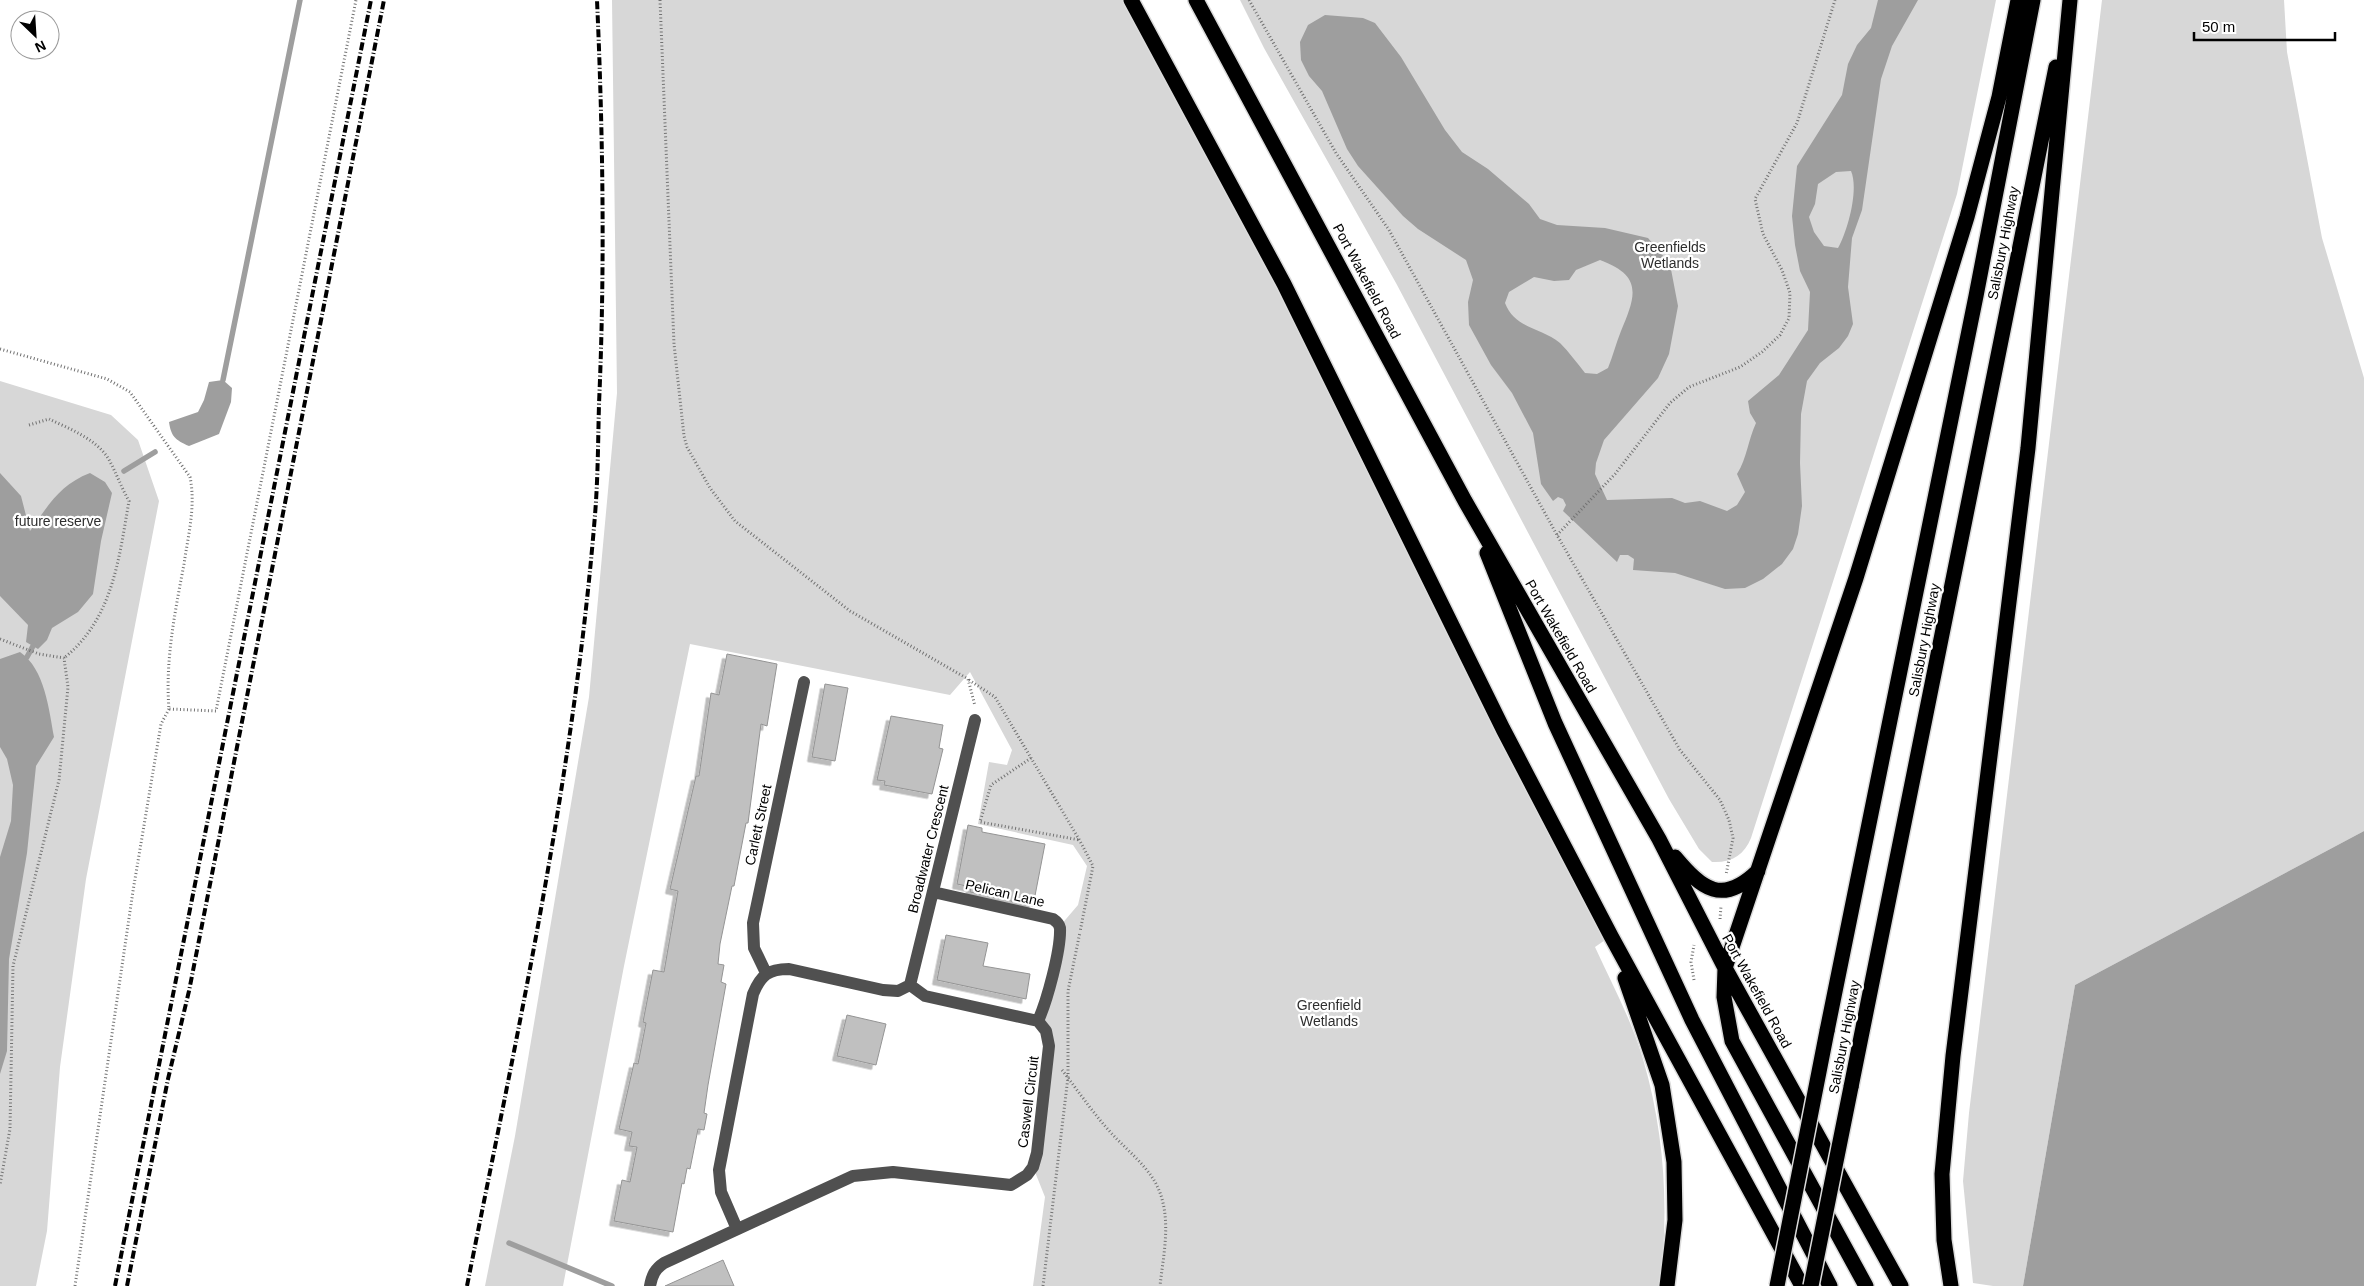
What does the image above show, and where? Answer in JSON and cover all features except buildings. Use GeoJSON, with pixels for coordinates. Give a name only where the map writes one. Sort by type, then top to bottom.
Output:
{"type":"FeatureCollection","features":[{"type":"Feature","properties":{"kind":"highway"},"geometry":{"type":"LineString","coordinates":[[1131,0],[1284,284],[1504,729],[1611,936],[1802,1286]]}},
{"type":"Feature","properties":{"kind":"highway","name":"Port Wakefield Road"},"geometry":{"type":"LineString","coordinates":[[1196,0],[1466,501],[1659,839],[1725,968],[1901,1286]]}},
{"type":"Feature","properties":{"kind":"highway"},"geometry":{"type":"LineString","coordinates":[[1208,0],[1208,22]]}},
{"type":"Feature","properties":{"kind":"highway"},"geometry":{"type":"LineString","coordinates":[[1866,1286],[1732,1041],[1724,996],[1725,968],[1856,578],[1967,218],[1999,97],[2018,0]]}},
{"type":"Feature","properties":{"kind":"highway","name":"Salisbury Highway"},"geometry":{"type":"LineString","coordinates":[[1777,1286],[1972,316],[2033,0]]}},
{"type":"Feature","properties":{"kind":"highway"},"geometry":{"type":"LineString","coordinates":[[1951,1286],[1944,1240],[1942,1174],[1953,1056],[2028,448],[2070,0]]}},
{"type":"Feature","properties":{"kind":"highway","name":"Salisbury Highway"},"geometry":{"type":"LineString","coordinates":[[1811,1286],[2070,0]]}},
{"type":"Feature","properties":{"kind":"highway"},"geometry":{"type":"LineString","coordinates":[[1466,501],[1555,723],[1692,1020],[1830,1286]]}},
{"type":"Feature","properties":{"kind":"highway"},"geometry":{"type":"LineString","coordinates":[[1659,839],[1694,880],[1711,890],[1734,888],[1748,882],[1758,871]]}},
{"type":"Feature","properties":{"kind":"highway"},"geometry":{"type":"LineString","coordinates":[[1611,936],[1662,1085],[1674,1162],[1675,1220],[1667,1286]]}},
{"type":"Feature","properties":{"kind":"street","name":"Carlett Street"},"geometry":{"type":"LineString","coordinates":[[766,973],[754,948],[753,923],[804,682]]}},
{"type":"Feature","properties":{"kind":"street","name":"Broadwater Crescent"},"geometry":{"type":"LineString","coordinates":[[910,985],[975,720]]}},
{"type":"Feature","properties":{"kind":"street","name":"Pelican Lane"},"geometry":{"type":"LineString","coordinates":[[933,892],[1052,919],[1060,926],[1044,1007],[1038,1021]]}},
{"type":"Feature","properties":{"kind":"street"},"geometry":{"type":"LineString","coordinates":[[737,1229],[721,1192],[719,1170],[753,994],[758,981],[766,973],[776,969],[789,970],[883,990],[898,991],[910,985],[925,996],[1038,1021]]}},
{"type":"Feature","properties":{"kind":"street","name":"Caswell Circuit"},"geometry":{"type":"LineString","coordinates":[[650,1286],[652,1276],[657,1268],[664,1263],[840,1180],[866,1173],[893,1172],[1004,1186],[1022,1179],[1032,1167],[1037,1153],[1049,1051],[1046,1031],[1038,1021]]}},
{"type":"Feature","properties":{"kind":"path"},"geometry":{"type":"LineString","coordinates":[[169,709],[216,711],[356,0]]}},
{"type":"Feature","properties":{"kind":"path"},"geometry":{"type":"LineString","coordinates":[[660,0],[674,344],[684,436],[688,447],[710,488],[735,520],[850,611],[968,679],[995,697],[1080,840],[1093,866],[1068,991],[1068,1077],[1043,1286]]}},
{"type":"Feature","properties":{"kind":"path"},"geometry":{"type":"LineString","coordinates":[[1249,0],[1336,153],[1389,230],[1557,534],[1680,750],[1720,800],[1729,820],[1733,838],[1727,869]]}},
{"type":"Feature","properties":{"kind":"path"},"geometry":{"type":"LineString","coordinates":[[1557,534],[1615,474],[1670,403],[1689,387],[1740,367],[1762,352],[1780,335],[1789,318],[1790,293],[1782,270],[1763,234],[1755,199],[1797,123],[1835,0]]}},
{"type":"Feature","properties":{"kind":"path"},"geometry":{"type":"LineString","coordinates":[[0,349],[107,379],[130,392],[190,477],[193,492],[190,528],[166,679],[169,709],[161,724],[133,891],[75,1286]]}},
{"type":"Feature","properties":{"kind":"path"},"geometry":{"type":"LineString","coordinates":[[29,425],[49,419],[90,441],[107,457],[118,484],[129,501],[113,584],[104,608],[86,638],[64,658]]}},
{"type":"Feature","properties":{"kind":"path"},"geometry":{"type":"LineString","coordinates":[[0,639],[39,654],[64,658]]}},
{"type":"Feature","properties":{"kind":"path"},"geometry":{"type":"LineString","coordinates":[[0,1185],[10,1129],[13,966],[59,780],[68,687],[64,658]]}},
{"type":"Feature","properties":{"kind":"path"},"geometry":{"type":"LineString","coordinates":[[968,679],[975,704],[975,720]]}},
{"type":"Feature","properties":{"kind":"path"},"geometry":{"type":"LineString","coordinates":[[1031,758],[991,785],[980,822],[1080,840]]}},
{"type":"Feature","properties":{"kind":"path"},"geometry":{"type":"LineString","coordinates":[[1719,926],[1721,907]]}},
{"type":"Feature","properties":{"kind":"path"},"geometry":{"type":"LineString","coordinates":[[1057,948],[1080,932]]}},
{"type":"Feature","properties":{"kind":"path"},"geometry":{"type":"LineString","coordinates":[[1049,1051],[1114,1136],[1141,1162],[1162,1198],[1165,1218],[1160,1286]]}},
{"type":"Feature","properties":{"kind":"green space","name":"Greenfield Wetlands"},"geometry":{"type":"Polygon","coordinates":[[[612,0],[1131,0],[1611,936],[1595,947],[1633,1031],[1643,1059],[1656,1115],[1660,1143],[1663,1172],[1664,1229],[1660,1286],[1033,1286],[1045,1197],[1033,1167],[1049,1046],[1038,1021],[1060,926],[1078,905],[1087,866],[1073,845],[978,824],[989,762],[1007,765],[1012,750],[970,672],[950,695],[690,644],[624,966],[563,1286],[485,1286],[515,1136],[589,697],[617,393],[612,0]]]}},
{"type":"Feature","properties":{"kind":"green space","name":"Greenfields Wetlands"},"geometry":{"type":"Polygon","coordinates":[[[1240,0],[1996,0],[1957,194],[1751,838],[1745,849],[1736,857],[1726,861],[1712,862],[1699,849],[1669,799],[1396,283],[1264,48],[1240,0]]]}},
{"type":"Feature","properties":{"kind":"green space"},"geometry":{"type":"Polygon","coordinates":[[[2102,0],[2284,0],[2287,52],[2322,238],[2364,378],[2364,831],[2075,985],[2023,1286],[1993,1286],[1973,1283],[1963,1181],[1969,1113],[2102,0]]]}},
{"type":"Feature","properties":{"kind":"green space","name":"future reserve"},"geometry":{"type":"Polygon","coordinates":[[[0,381],[111,415],[138,440],[159,501],[86,879],[60,1067],[47,1231],[36,1286],[0,1286],[0,381]]]}},
{"type":"Feature","properties":{"kind":"shaded area"},"geometry":{"type":"Polygon","coordinates":[[[1878,0],[1918,0],[1892,46],[1881,79],[1862,210],[1852,238],[1848,287],[1853,324],[1848,336],[1839,348],[1820,363],[1807,381],[1801,414],[1800,463],[1802,506],[1798,534],[1793,549],[1782,564],[1763,579],[1745,588],[1725,589],[1675,573],[1633,570],[1634,559],[1628,555],[1620,555],[1617,562],[1563,511],[1566,505],[1563,499],[1558,497],[1553,501],[1541,484],[1533,433],[1512,393],[1491,365],[1469,325],[1468,302],[1473,280],[1466,260],[1418,229],[1403,216],[1358,166],[1347,149],[1322,91],[1309,76],[1301,60],[1300,42],[1308,25],[1325,15],[1363,18],[1375,23],[1401,57],[1445,130],[1462,152],[1488,169],[1529,204],[1540,219],[1557,225],[1605,228],[1648,238],[1670,264],[1678,306],[1669,354],[1658,378],[1604,440],[1596,463],[1595,474],[1607,500],[1672,498],[1685,503],[1700,501],[1727,511],[1737,505],[1745,492],[1737,474],[1756,423],[1750,413],[1748,401],[1779,375],[1808,330],[1810,292],[1800,271],[1792,216],[1797,166],[1842,95],[1848,64],[1857,45],[1871,28],[1878,0]],[[1851,171],[1836,172],[1818,184],[1815,204],[1809,217],[1814,232],[1824,246],[1838,248],[1842,240],[1853,199],[1854,188],[1851,171]],[[1600,260],[1576,270],[1569,280],[1554,281],[1534,277],[1509,292],[1505,303],[1509,312],[1515,318],[1560,343],[1585,373],[1597,374],[1608,368],[1632,297],[1632,288],[1624,273],[1600,260]]]}},
{"type":"Feature","properties":{"kind":"shaded area"},"geometry":{"type":"Polygon","coordinates":[[[223,380],[232,388],[231,402],[219,434],[189,446],[180,442],[171,431],[169,422],[198,412],[204,400],[209,382],[223,380]]]}},
{"type":"Feature","properties":{"kind":"shaded area"},"geometry":{"type":"Polygon","coordinates":[[[0,473],[21,496],[30,531],[55,497],[79,478],[90,473],[105,482],[112,493],[101,541],[93,594],[78,612],[52,628],[47,640],[38,649],[26,642],[28,625],[0,596],[0,473]]]}},
{"type":"Feature","properties":{"kind":"shaded area"},"geometry":{"type":"Polygon","coordinates":[[[20,652],[28,659],[40,679],[48,703],[54,737],[36,766],[27,853],[9,959],[7,1051],[0,1074],[0,857],[11,821],[13,785],[7,759],[0,747],[0,659],[20,652]]]}},
{"type":"Feature","properties":{"kind":"shaded area"},"geometry":{"type":"Polygon","coordinates":[[[2364,831],[2364,1286],[2023,1286],[2075,985],[2364,831]]]}},
{"type":"Feature","properties":{"kind":"waterway"},"geometry":{"type":"LineString","coordinates":[[223,380],[300,0]]}},
{"type":"Feature","properties":{"kind":"waterway"},"geometry":{"type":"LineString","coordinates":[[124,471],[155,452]]}},
{"type":"Feature","properties":{"kind":"waterway"},"geometry":{"type":"LineString","coordinates":[[27,657],[33,646]]}},
{"type":"Feature","properties":{"kind":"waterway"},"geometry":{"type":"LineString","coordinates":[[509,1243],[612,1286]]}},
{"type":"Feature","properties":{"kind":"railway"},"geometry":{"type":"LineString","coordinates":[[115,1286],[371,0]]}},
{"type":"Feature","properties":{"kind":"railway"},"geometry":{"type":"LineString","coordinates":[[127,1286],[168,1079],[189,991],[384,0]]}},
{"type":"Feature","properties":{"kind":"railway"},"geometry":{"type":"LineString","coordinates":[[467,1286],[524,998],[559,806],[586,612],[597,487],[603,252],[601,101],[597,0]]}}]}
